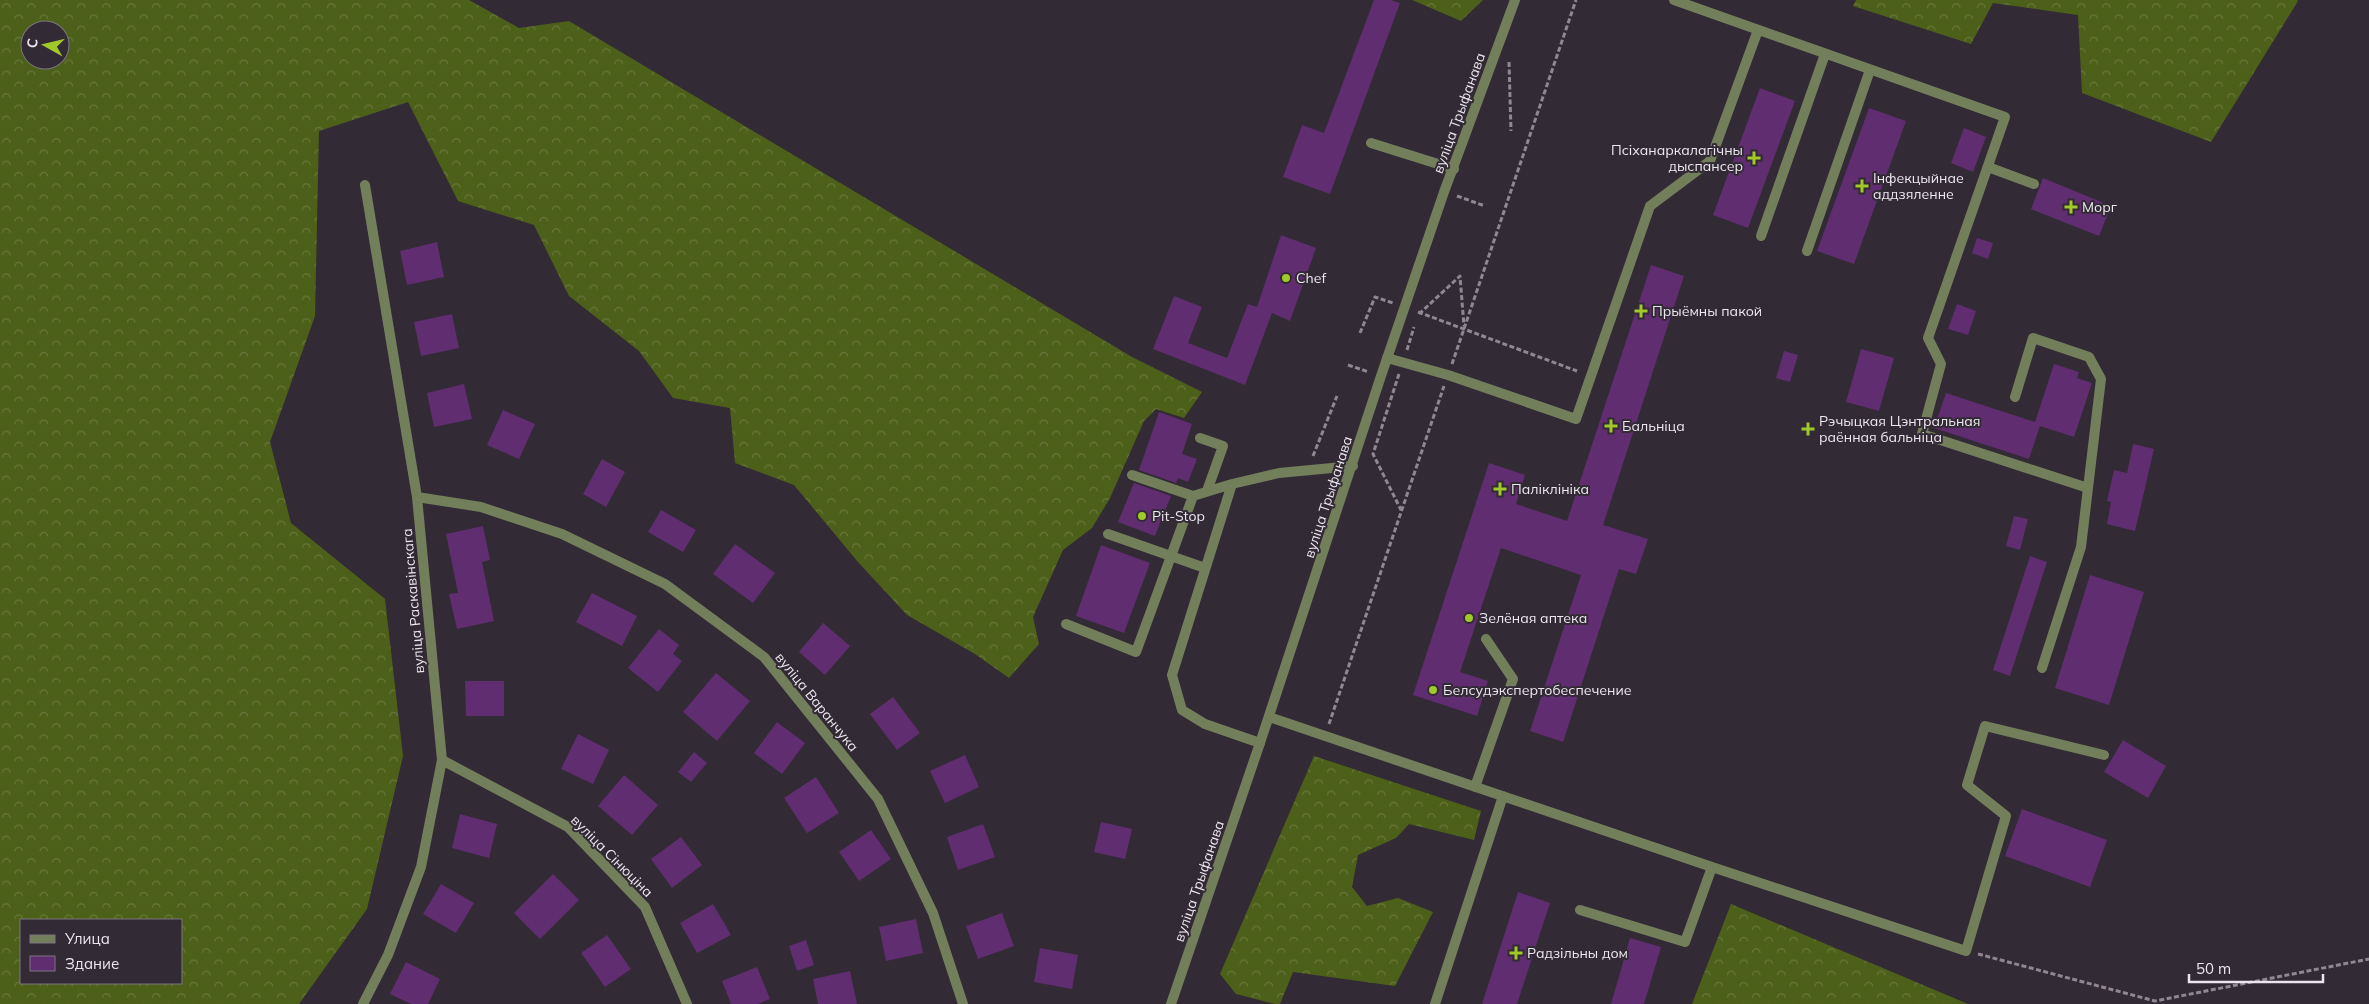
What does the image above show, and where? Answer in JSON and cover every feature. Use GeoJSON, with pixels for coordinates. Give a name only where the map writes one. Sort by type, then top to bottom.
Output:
{"type":"FeatureCollection","features":[{"type":"Feature","properties":{"kind":"street","name":"вуліца Трыфанава"},"geometry":{"type":"LineString","coordinates":[[1171,1004],[1353,466],[1387,358],[1444,192],[1515,0]]}},
{"type":"Feature","properties":{"kind":"street"},"geometry":{"type":"LineString","coordinates":[[1674,0],[2005,117],[1928,338],[1941,364],[1922,434],[2088,488]]}},
{"type":"Feature","properties":{"kind":"street"},"geometry":{"type":"LineString","coordinates":[[1387,358],[1448,375],[1576,419],[1650,206],[1710,161],[1758,30]]}},
{"type":"Feature","properties":{"kind":"street"},"geometry":{"type":"LineString","coordinates":[[1761,236],[1825,54]]}},
{"type":"Feature","properties":{"kind":"street"},"geometry":{"type":"LineString","coordinates":[[1807,251],[1870,70]]}},
{"type":"Feature","properties":{"kind":"street"},"geometry":{"type":"LineString","coordinates":[[1371,143],[1454,169]]}},
{"type":"Feature","properties":{"kind":"street"},"geometry":{"type":"LineString","coordinates":[[1988,167],[2034,184]]}},
{"type":"Feature","properties":{"kind":"street","name":"вуліца Раскавінскага"},"geometry":{"type":"LineString","coordinates":[[363,1004],[388,955],[421,867],[442,760],[417,497],[365,185]]}},
{"type":"Feature","properties":{"kind":"street"},"geometry":{"type":"LineString","coordinates":[[2015,397],[2033,338],[2089,357],[2101,378],[2081,547],[2042,668]]}},
{"type":"Feature","properties":{"kind":"street"},"geometry":{"type":"LineString","coordinates":[[1200,438],[1223,446],[1207,492]]}},
{"type":"Feature","properties":{"kind":"street"},"geometry":{"type":"LineString","coordinates":[[1132,475],[1192,496],[1279,473],[1309,468],[1353,466]]}},
{"type":"Feature","properties":{"kind":"street"},"geometry":{"type":"LineString","coordinates":[[1232,484],[1172,675],[1182,710],[1205,724],[1260,743]]}},
{"type":"Feature","properties":{"kind":"street"},"geometry":{"type":"LineString","coordinates":[[1066,624],[1136,652],[1192,496]]}},
{"type":"Feature","properties":{"kind":"street","name":"вуліца Варанчука"},"geometry":{"type":"LineString","coordinates":[[417,497],[481,506],[562,534],[665,584],[764,657],[878,799],[933,913],[963,1004]]}},
{"type":"Feature","properties":{"kind":"street"},"geometry":{"type":"LineString","coordinates":[[1108,534],[1205,568]]}},
{"type":"Feature","properties":{"kind":"street"},"geometry":{"type":"LineString","coordinates":[[1475,787],[1513,679],[1486,639]]}},
{"type":"Feature","properties":{"kind":"street"},"geometry":{"type":"LineString","coordinates":[[1269,717],[1966,951],[2006,816],[1967,785],[1985,726],[2104,756]]}},
{"type":"Feature","properties":{"kind":"street","name":"вуліца Сінюціна"},"geometry":{"type":"LineString","coordinates":[[442,760],[568,827],[645,908],[688,1004]]}},
{"type":"Feature","properties":{"kind":"street"},"geometry":{"type":"LineString","coordinates":[[1435,1004],[1503,796]]}},
{"type":"Feature","properties":{"kind":"street"},"geometry":{"type":"LineString","coordinates":[[1580,910],[1685,942],[1712,867]]}},
{"type":"Feature","properties":{"kind":"path"},"geometry":{"type":"LineString","coordinates":[[1511,56],[1508,65],[1512,131]]}},
{"type":"Feature","properties":{"kind":"path"},"geometry":{"type":"LineString","coordinates":[[1444,192],[1484,206]]}},
{"type":"Feature","properties":{"kind":"path"},"geometry":{"type":"LineString","coordinates":[[1360,333],[1376,297],[1577,370]]}},
{"type":"Feature","properties":{"kind":"path"},"geometry":{"type":"LineString","coordinates":[[1348,365],[1381,376]]}},
{"type":"Feature","properties":{"kind":"path"},"geometry":{"type":"LineString","coordinates":[[1309,468],[1337,396]]}},
{"type":"Feature","properties":{"kind":"path"},"geometry":{"type":"LineString","coordinates":[[1966,951],[2155,1001],[2369,959]]}},
{"type":"Feature","properties":{"kind":"green space"},"geometry":{"type":"Polygon","coordinates":[[[0,0],[469,0],[519,28],[569,21],[1132,357],[1202,392],[1184,418],[1156,409],[1144,421],[1110,498],[1092,528],[1063,550],[1033,617],[1039,644],[1009,678],[975,654],[907,615],[858,562],[794,485],[735,463],[730,408],[673,398],[639,351],[569,296],[534,225],[458,201],[408,102],[319,131],[315,316],[270,442],[291,523],[385,599],[403,756],[367,909],[299,1004],[0,1004],[0,0]]]}},
{"type":"Feature","properties":{"kind":"green space"},"geometry":{"type":"Polygon","coordinates":[[[1412,0],[1483,0],[1461,21],[1412,0]]]}},
{"type":"Feature","properties":{"kind":"green space"},"geometry":{"type":"Polygon","coordinates":[[[1856,0],[2298,1],[2211,142],[2082,93],[2078,15],[1993,3],[1971,44],[1853,6],[1856,0]]]}},
{"type":"Feature","properties":{"kind":"green space"},"geometry":{"type":"Polygon","coordinates":[[[1314,756],[1481,811],[1474,840],[1409,824],[1396,838],[1358,855],[1352,887],[1367,906],[1398,898],[1433,912],[1395,986],[1293,972],[1280,1004],[1275,1004],[1236,994],[1220,974],[1314,756]]]}},
{"type":"Feature","properties":{"kind":"green space"},"geometry":{"type":"Polygon","coordinates":[[[1731,904],[1968,1004],[1692,1004],[1731,904]]]}},
{"type":"Feature","properties":{"kind":"building"},"geometry":{"type":"Polygon","coordinates":[[[1374,0],[1391,0],[1400,3],[1330,194],[1283,177],[1302,125],[1324,133],[1374,0]]]}},
{"type":"Feature","properties":{"kind":"building","name":"Псіханаркалагічны дыспансер"},"geometry":{"type":"Polygon","coordinates":[[[1760,88],[1795,101],[1748,228],[1713,215],[1760,88]]]}},
{"type":"Feature","properties":{"kind":"building","name":"Інфекцыйнае аддзяленне"},"geometry":{"type":"Polygon","coordinates":[[[1869,108],[1906,121],[1854,264],[1817,251],[1869,108]]]}},
{"type":"Feature","properties":{"kind":"building"},"geometry":{"type":"Polygon","coordinates":[[[1964,128],[1986,137],[1973,172],[1951,163],[1964,128]]]}},
{"type":"Feature","properties":{"kind":"building","name":"Морг"},"geometry":{"type":"Polygon","coordinates":[[[2043,178],[2111,206],[2099,236],[2031,209],[2043,178]]]}},
{"type":"Feature","properties":{"kind":"building"},"geometry":{"type":"Polygon","coordinates":[[[1281,235],[1316,248],[1290,321],[1272,313],[1245,385],[1153,349],[1174,296],[1202,307],[1188,343],[1227,358],[1248,304],[1257,307],[1281,235]]]}},
{"type":"Feature","properties":{"kind":"building"},"geometry":{"type":"Polygon","coordinates":[[[1977,238],[1993,243],[1988,259],[1972,253],[1977,238]]]}},
{"type":"Feature","properties":{"kind":"building"},"geometry":{"type":"Polygon","coordinates":[[[437,242],[444,277],[407,285],[400,251],[437,242]]]}},
{"type":"Feature","properties":{"kind":"building","name":"Паліклініка"},"geometry":{"type":"Polygon","coordinates":[[[1651,265],[1684,276],[1603,525],[1648,539],[1636,574],[1619,569],[1563,742],[1530,731],[1581,575],[1501,548],[1460,672],[1488,681],[1477,716],[1413,695],[1489,463],[1525,475],[1516,504],[1567,521],[1651,265]]]}},
{"type":"Feature","properties":{"kind":"building"},"geometry":{"type":"Polygon","coordinates":[[[1957,304],[1976,311],[1968,335],[1948,329],[1957,304]]]}},
{"type":"Feature","properties":{"kind":"building"},"geometry":{"type":"Polygon","coordinates":[[[452,314],[459,348],[421,356],[414,322],[452,314]]]}},
{"type":"Feature","properties":{"kind":"building"},"geometry":{"type":"Polygon","coordinates":[[[1861,349],[1894,358],[1879,411],[1846,402],[1861,349]]]}},
{"type":"Feature","properties":{"kind":"building"},"geometry":{"type":"Polygon","coordinates":[[[1784,351],[1798,355],[1790,382],[1776,378],[1784,351]]]}},
{"type":"Feature","properties":{"kind":"building"},"geometry":{"type":"Polygon","coordinates":[[[2054,364],[2079,372],[2077,378],[2092,383],[2074,437],[2040,426],[2029,459],[1934,428],[1946,393],[2035,422],[2054,364]]]}},
{"type":"Feature","properties":{"kind":"building"},"geometry":{"type":"Polygon","coordinates":[[[464,384],[472,419],[434,427],[427,393],[464,384]]]}},
{"type":"Feature","properties":{"kind":"building"},"geometry":{"type":"Polygon","coordinates":[[[503,410],[535,424],[519,459],[487,445],[503,410]]]}},
{"type":"Feature","properties":{"kind":"building"},"geometry":{"type":"Polygon","coordinates":[[[1159,412],[1192,424],[1182,454],[1197,459],[1188,482],[1178,478],[1176,483],[1139,470],[1159,412]]]}},
{"type":"Feature","properties":{"kind":"building"},"geometry":{"type":"Polygon","coordinates":[[[2133,444],[2154,449],[2135,531],[2107,524],[2111,502],[2107,501],[2114,470],[2127,473],[2133,444]]]}},
{"type":"Feature","properties":{"kind":"building"},"geometry":{"type":"Polygon","coordinates":[[[602,459],[625,472],[606,507],[583,494],[602,459]]]}},
{"type":"Feature","properties":{"kind":"building","name":"Pit-Stop"},"geometry":{"type":"Polygon","coordinates":[[[1134,483],[1171,496],[1155,536],[1118,522],[1134,483]]]}},
{"type":"Feature","properties":{"kind":"building"},"geometry":{"type":"Polygon","coordinates":[[[661,510],[696,530],[683,552],[648,532],[661,510]]]}},
{"type":"Feature","properties":{"kind":"building"},"geometry":{"type":"Polygon","coordinates":[[[2014,516],[2028,519],[2020,550],[2006,546],[2014,516]]]}},
{"type":"Feature","properties":{"kind":"building"},"geometry":{"type":"Polygon","coordinates":[[[483,526],[490,560],[482,562],[494,621],[457,629],[449,594],[458,593],[446,534],[483,526]]]}},
{"type":"Feature","properties":{"kind":"building"},"geometry":{"type":"Polygon","coordinates":[[[735,544],[775,573],[753,603],[713,574],[735,544]]]}},
{"type":"Feature","properties":{"kind":"building"},"geometry":{"type":"Polygon","coordinates":[[[1101,545],[1150,563],[1124,633],[1076,616],[1101,545]]]}},
{"type":"Feature","properties":{"kind":"building"},"geometry":{"type":"Polygon","coordinates":[[[2030,556],[2047,562],[2010,676],[1993,670],[2030,556]]]}},
{"type":"Feature","properties":{"kind":"building"},"geometry":{"type":"Polygon","coordinates":[[[2090,575],[2144,592],[2109,705],[2055,688],[2090,575]]]}},
{"type":"Feature","properties":{"kind":"building"},"geometry":{"type":"Polygon","coordinates":[[[592,593],[637,616],[622,646],[576,622],[592,593]]]}},
{"type":"Feature","properties":{"kind":"building"},"geometry":{"type":"Polygon","coordinates":[[[823,623],[850,646],[825,675],[799,652],[823,623]]]}},
{"type":"Feature","properties":{"kind":"building"},"geometry":{"type":"Polygon","coordinates":[[[659,629],[679,645],[673,654],[682,661],[658,692],[628,668],[659,629]]]}},
{"type":"Feature","properties":{"kind":"building"},"geometry":{"type":"Polygon","coordinates":[[[716,673],[750,701],[717,741],[683,712],[716,673]]]}},
{"type":"Feature","properties":{"kind":"building"},"geometry":{"type":"Polygon","coordinates":[[[465,681],[504,681],[504,716],[466,716],[465,681]]]}},
{"type":"Feature","properties":{"kind":"building"},"geometry":{"type":"Polygon","coordinates":[[[893,697],[920,733],[897,750],[870,714],[893,697]]]}},
{"type":"Feature","properties":{"kind":"building"},"geometry":{"type":"Polygon","coordinates":[[[777,722],[805,743],[782,774],[754,753],[777,722]]]}},
{"type":"Feature","properties":{"kind":"building"},"geometry":{"type":"Polygon","coordinates":[[[578,734],[609,750],[593,784],[561,769],[578,734]]]}},
{"type":"Feature","properties":{"kind":"building"},"geometry":{"type":"Polygon","coordinates":[[[2123,740],[2166,766],[2148,798],[2104,772],[2123,740]]]}},
{"type":"Feature","properties":{"kind":"building"},"geometry":{"type":"Polygon","coordinates":[[[694,752],[707,763],[691,782],[678,772],[694,752]]]}},
{"type":"Feature","properties":{"kind":"building"},"geometry":{"type":"Polygon","coordinates":[[[965,755],[979,787],[945,803],[930,771],[965,755]]]}},
{"type":"Feature","properties":{"kind":"building"},"geometry":{"type":"Polygon","coordinates":[[[624,775],[658,805],[632,835],[598,806],[624,775]]]}},
{"type":"Feature","properties":{"kind":"building"},"geometry":{"type":"Polygon","coordinates":[[[816,777],[839,813],[807,833],[784,798],[816,777]]]}},
{"type":"Feature","properties":{"kind":"building"},"geometry":{"type":"Polygon","coordinates":[[[2022,809],[2107,840],[2090,887],[2005,856],[2022,809]]]}},
{"type":"Feature","properties":{"kind":"building"},"geometry":{"type":"Polygon","coordinates":[[[460,814],[497,824],[489,858],[452,848],[460,814]]]}},
{"type":"Feature","properties":{"kind":"building"},"geometry":{"type":"Polygon","coordinates":[[[1101,822],[1132,829],[1125,859],[1094,852],[1101,822]]]}},
{"type":"Feature","properties":{"kind":"building"},"geometry":{"type":"Polygon","coordinates":[[[983,824],[995,857],[958,870],[947,837],[983,824]]]}},
{"type":"Feature","properties":{"kind":"building"},"geometry":{"type":"Polygon","coordinates":[[[871,830],[891,859],[859,881],[839,852],[871,830]]]}},
{"type":"Feature","properties":{"kind":"building"},"geometry":{"type":"Polygon","coordinates":[[[681,837],[702,865],[672,888],[651,859],[681,837]]]}},
{"type":"Feature","properties":{"kind":"building"},"geometry":{"type":"Polygon","coordinates":[[[553,874],[579,900],[540,939],[514,913],[553,874]]]}},
{"type":"Feature","properties":{"kind":"building"},"geometry":{"type":"Polygon","coordinates":[[[441,884],[474,903],[456,933],[423,914],[441,884]]]}},
{"type":"Feature","properties":{"kind":"building","name":"Радзільны дом"},"geometry":{"type":"Polygon","coordinates":[[[1518,892],[1550,903],[1517,1004],[1482,1004],[1518,892]]]}},
{"type":"Feature","properties":{"kind":"building"},"geometry":{"type":"Polygon","coordinates":[[[713,904],[731,935],[697,953],[680,923],[713,904]]]}},
{"type":"Feature","properties":{"kind":"building"},"geometry":{"type":"Polygon","coordinates":[[[1002,913],[1014,946],[978,959],[966,926],[1002,913]]]}},
{"type":"Feature","properties":{"kind":"building"},"geometry":{"type":"Polygon","coordinates":[[[916,919],[923,953],[886,961],[879,927],[916,919]]]}},
{"type":"Feature","properties":{"kind":"building"},"geometry":{"type":"Polygon","coordinates":[[[607,935],[631,969],[605,987],[581,953],[607,935]]]}},
{"type":"Feature","properties":{"kind":"building"},"geometry":{"type":"Polygon","coordinates":[[[1630,938],[1661,947],[1644,1004],[1611,1004],[1630,938]]]}},
{"type":"Feature","properties":{"kind":"building"},"geometry":{"type":"Polygon","coordinates":[[[806,940],[814,965],[797,971],[789,946],[806,940]]]}},
{"type":"Feature","properties":{"kind":"building"},"geometry":{"type":"Polygon","coordinates":[[[1040,948],[1078,955],[1072,989],[1034,982],[1040,948]]]}},
{"type":"Feature","properties":{"kind":"building"},"geometry":{"type":"Polygon","coordinates":[[[406,962],[440,979],[428,1004],[411,1004],[390,994],[406,962]]]}},
{"type":"Feature","properties":{"kind":"building"},"geometry":{"type":"Polygon","coordinates":[[[757,967],[770,999],[758,1004],[731,1004],[722,981],[757,967]]]}},
{"type":"Feature","properties":{"kind":"building"},"geometry":{"type":"Polygon","coordinates":[[[850,971],[857,1004],[818,1004],[813,979],[850,971]]]}},
{"type":"Feature","properties":{"kind":"place","name":"Псіханаркалагічны дыспансер"},"geometry":{"type":"Point","coordinates":[1754,158]}},
{"type":"Feature","properties":{"kind":"place","name":"Інфекцыйнае аддзяленне"},"geometry":{"type":"Point","coordinates":[1862,186]}},
{"type":"Feature","properties":{"kind":"place","name":"Морг"},"geometry":{"type":"Point","coordinates":[2071,207]}},
{"type":"Feature","properties":{"kind":"place","name":"Chef"},"geometry":{"type":"Point","coordinates":[1286,278]}},
{"type":"Feature","properties":{"kind":"place","name":"Прыёмны пакой"},"geometry":{"type":"Point","coordinates":[1641,311]}},
{"type":"Feature","properties":{"kind":"place","name":"Бальніца"},"geometry":{"type":"Point","coordinates":[1611,426]}},
{"type":"Feature","properties":{"kind":"place","name":"Рэчыцкая Цэнтральная раённая бальніца"},"geometry":{"type":"Point","coordinates":[1808,429]}},
{"type":"Feature","properties":{"kind":"place","name":"Паліклініка"},"geometry":{"type":"Point","coordinates":[1500,489]}},
{"type":"Feature","properties":{"kind":"place","name":"Pit-Stop"},"geometry":{"type":"Point","coordinates":[1142,516]}},
{"type":"Feature","properties":{"kind":"place","name":"Зелёная аптека"},"geometry":{"type":"Point","coordinates":[1469,618]}},
{"type":"Feature","properties":{"kind":"place","name":"Белсудэкспертобеспечение"},"geometry":{"type":"Point","coordinates":[1433,690]}},
{"type":"Feature","properties":{"kind":"place","name":"Радзільны дом"},"geometry":{"type":"Point","coordinates":[1516,953]}}]}
